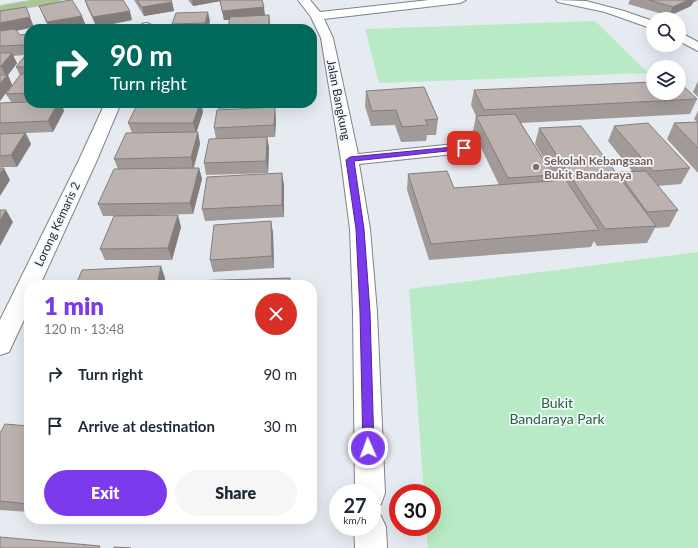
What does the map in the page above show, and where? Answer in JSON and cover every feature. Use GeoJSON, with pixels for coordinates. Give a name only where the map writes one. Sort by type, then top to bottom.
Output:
{"type":"FeatureCollection","features":[{"type":"Feature","properties":{"kind":"main road"},"geometry":{"type":"LineString","coordinates":[[0,1],[9,0]]}},
{"type":"Feature","properties":{"kind":"main road"},"geometry":{"type":"LineString","coordinates":[[0,9],[55,0]]}},
{"type":"Feature","properties":{"kind":"street","name":"Jalan Bangkung"},"geometry":{"type":"LineString","coordinates":[[304,0],[317,16],[327,38],[350,160],[360,229],[365,304],[370,484]]}},
{"type":"Feature","properties":{"kind":"street"},"geometry":{"type":"LineString","coordinates":[[317,16],[460,0]]}},
{"type":"Feature","properties":{"kind":"street"},"geometry":{"type":"LineString","coordinates":[[562,0],[591,2],[646,22]]}},
{"type":"Feature","properties":{"kind":"street"},"geometry":{"type":"LineString","coordinates":[[686,40],[698,47]]}},
{"type":"Feature","properties":{"kind":"street","name":"Lorong Kemaris 2"},"geometry":{"type":"LineString","coordinates":[[31,280],[88,160],[111,108]]}},
{"type":"Feature","properties":{"kind":"street"},"geometry":{"type":"LineString","coordinates":[[350,160],[464,148]]}},
{"type":"Feature","properties":{"kind":"street","name":"Lorong Kemaris 2"},"geometry":{"type":"LineString","coordinates":[[0,345],[24,295]]}},
{"type":"Feature","properties":{"kind":"street"},"geometry":{"type":"LineString","coordinates":[[370,536],[371,548]]}},
{"type":"Feature","properties":{"kind":"green space"},"geometry":{"type":"Polygon","coordinates":[[[595,21],[646,71],[646,73],[379,83],[365,29],[595,21]]]}},
{"type":"Feature","properties":{"kind":"green space","name":"Bukit Bandaraya Park"},"geometry":{"type":"Polygon","coordinates":[[[698,252],[698,548],[428,548],[427,536],[441,536],[441,484],[423,484],[409,289],[698,252]]]}},
{"type":"Feature","properties":{"kind":"building"},"geometry":{"type":"Polygon","coordinates":[[[72,0],[82,16],[47,22],[39,6],[72,0]]]}},
{"type":"Feature","properties":{"kind":"building"},"geometry":{"type":"Polygon","coordinates":[[[85,0],[123,0],[130,11],[93,17],[85,0]]]}},
{"type":"Feature","properties":{"kind":"building"},"geometry":{"type":"Polygon","coordinates":[[[137,0],[171,0],[172,2],[142,7],[137,0]]]}},
{"type":"Feature","properties":{"kind":"building"},"geometry":{"type":"Polygon","coordinates":[[[220,0],[262,0],[264,7],[222,11],[220,0]]]}},
{"type":"Feature","properties":{"kind":"building"},"geometry":{"type":"Polygon","coordinates":[[[649,0],[688,0],[673,7],[649,0]]]}},
{"type":"Feature","properties":{"kind":"building"},"geometry":{"type":"Polygon","coordinates":[[[26,7],[30,17],[0,23],[0,11],[26,7]]]}},
{"type":"Feature","properties":{"kind":"building"},"geometry":{"type":"Polygon","coordinates":[[[208,12],[205,23],[172,24],[176,13],[208,12]]]}},
{"type":"Feature","properties":{"kind":"building"},"geometry":{"type":"Polygon","coordinates":[[[269,15],[269,24],[229,24],[230,17],[269,15]]]}},
{"type":"Feature","properties":{"kind":"building"},"geometry":{"type":"Polygon","coordinates":[[[15,29],[20,35],[24,35],[24,45],[0,46],[0,31],[15,29]]]}},
{"type":"Feature","properties":{"kind":"building"},"geometry":{"type":"Polygon","coordinates":[[[0,53],[12,53],[1,66],[0,66],[0,53]]]}},
{"type":"Feature","properties":{"kind":"building"},"geometry":{"type":"Polygon","coordinates":[[[24,57],[24,67],[16,67],[24,57]]]}},
{"type":"Feature","properties":{"kind":"building"},"geometry":{"type":"Polygon","coordinates":[[[21,74],[24,74],[24,93],[6,94],[21,74]]]}},
{"type":"Feature","properties":{"kind":"building"},"geometry":{"type":"Polygon","coordinates":[[[0,75],[7,75],[0,84],[0,75]]]}},
{"type":"Feature","properties":{"kind":"building"},"geometry":{"type":"Polygon","coordinates":[[[646,82],[646,100],[678,100],[484,110],[474,90],[646,82]]]}},
{"type":"Feature","properties":{"kind":"building"},"geometry":{"type":"Polygon","coordinates":[[[424,87],[438,119],[425,120],[428,125],[402,127],[396,110],[372,111],[366,91],[424,87]]]}},
{"type":"Feature","properties":{"kind":"building"},"geometry":{"type":"Polygon","coordinates":[[[686,89],[697,99],[686,100],[686,89]]]}},
{"type":"Feature","properties":{"kind":"building"},"geometry":{"type":"Polygon","coordinates":[[[24,102],[24,108],[55,108],[48,121],[0,123],[0,103],[24,102]]]}},
{"type":"Feature","properties":{"kind":"building"},"geometry":{"type":"Polygon","coordinates":[[[136,108],[198,108],[193,123],[128,123],[136,108]]]}},
{"type":"Feature","properties":{"kind":"building"},"geometry":{"type":"Polygon","coordinates":[[[275,108],[274,125],[214,128],[217,110],[275,108]]]}},
{"type":"Feature","properties":{"kind":"building"},"geometry":{"type":"Polygon","coordinates":[[[515,114],[553,175],[508,178],[476,116],[515,114]]]}},
{"type":"Feature","properties":{"kind":"building"},"geometry":{"type":"Polygon","coordinates":[[[698,122],[698,148],[674,123],[698,122]]]}},
{"type":"Feature","properties":{"kind":"building"},"geometry":{"type":"Polygon","coordinates":[[[648,123],[690,168],[653,171],[614,126],[648,123]]]}},
{"type":"Feature","properties":{"kind":"building"},"geometry":{"type":"Polygon","coordinates":[[[581,126],[656,226],[605,229],[539,128],[581,126]]]}},
{"type":"Feature","properties":{"kind":"building"},"geometry":{"type":"Polygon","coordinates":[[[198,132],[191,157],[114,159],[126,133],[198,132]]]}},
{"type":"Feature","properties":{"kind":"building"},"geometry":{"type":"Polygon","coordinates":[[[25,133],[11,155],[0,156],[0,134],[25,133]]]}},
{"type":"Feature","properties":{"kind":"building"},"geometry":{"type":"Polygon","coordinates":[[[267,137],[266,161],[204,163],[209,139],[267,137]]]}},
{"type":"Feature","properties":{"kind":"building"},"geometry":{"type":"Polygon","coordinates":[[[0,168],[4,168],[0,174],[0,168]]]}},
{"type":"Feature","properties":{"kind":"building"},"geometry":{"type":"Polygon","coordinates":[[[199,168],[190,203],[98,204],[114,169],[199,168]]]}},
{"type":"Feature","properties":{"kind":"building"},"geometry":{"type":"Polygon","coordinates":[[[447,171],[454,188],[566,180],[599,230],[431,244],[408,174],[447,171]]]}},
{"type":"Feature","properties":{"kind":"building"},"geometry":{"type":"Polygon","coordinates":[[[646,171],[678,210],[647,212],[618,172],[646,171]]]}},
{"type":"Feature","properties":{"kind":"building"},"geometry":{"type":"Polygon","coordinates":[[[282,173],[282,205],[202,209],[207,177],[282,173]]]}},
{"type":"Feature","properties":{"kind":"building"},"geometry":{"type":"Polygon","coordinates":[[[0,210],[6,210],[0,221],[0,210]]]}},
{"type":"Feature","properties":{"kind":"building"},"geometry":{"type":"Polygon","coordinates":[[[178,215],[168,248],[100,249],[114,216],[178,215]]]}},
{"type":"Feature","properties":{"kind":"building"},"geometry":{"type":"Polygon","coordinates":[[[271,221],[272,256],[210,260],[214,225],[271,221]]]}},
{"type":"Feature","properties":{"kind":"building"},"geometry":{"type":"Polygon","coordinates":[[[161,266],[158,280],[78,280],[82,270],[161,266]]]}},
{"type":"Feature","properties":{"kind":"building"},"geometry":{"type":"Polygon","coordinates":[[[290,278],[290,280],[223,280],[290,278]]]}},
{"type":"Feature","properties":{"kind":"building"},"geometry":{"type":"Polygon","coordinates":[[[5,424],[24,426],[24,503],[0,501],[0,433],[5,424]]]}},
{"type":"Feature","properties":{"kind":"building"},"geometry":{"type":"Polygon","coordinates":[[[0,537],[100,546],[99,548],[0,548],[0,537]]]}},
{"type":"Feature","properties":{"kind":"place","name":"Sekolah Kebangsaan Bukit Bandaraya"},"geometry":{"type":"Point","coordinates":[536,167]}},
{"type":"Feature","properties":{"kind":"route"},"geometry":{"type":"LineString","coordinates":[[368,448],[365,312],[360,229],[350,160],[464,148]]}}]}
